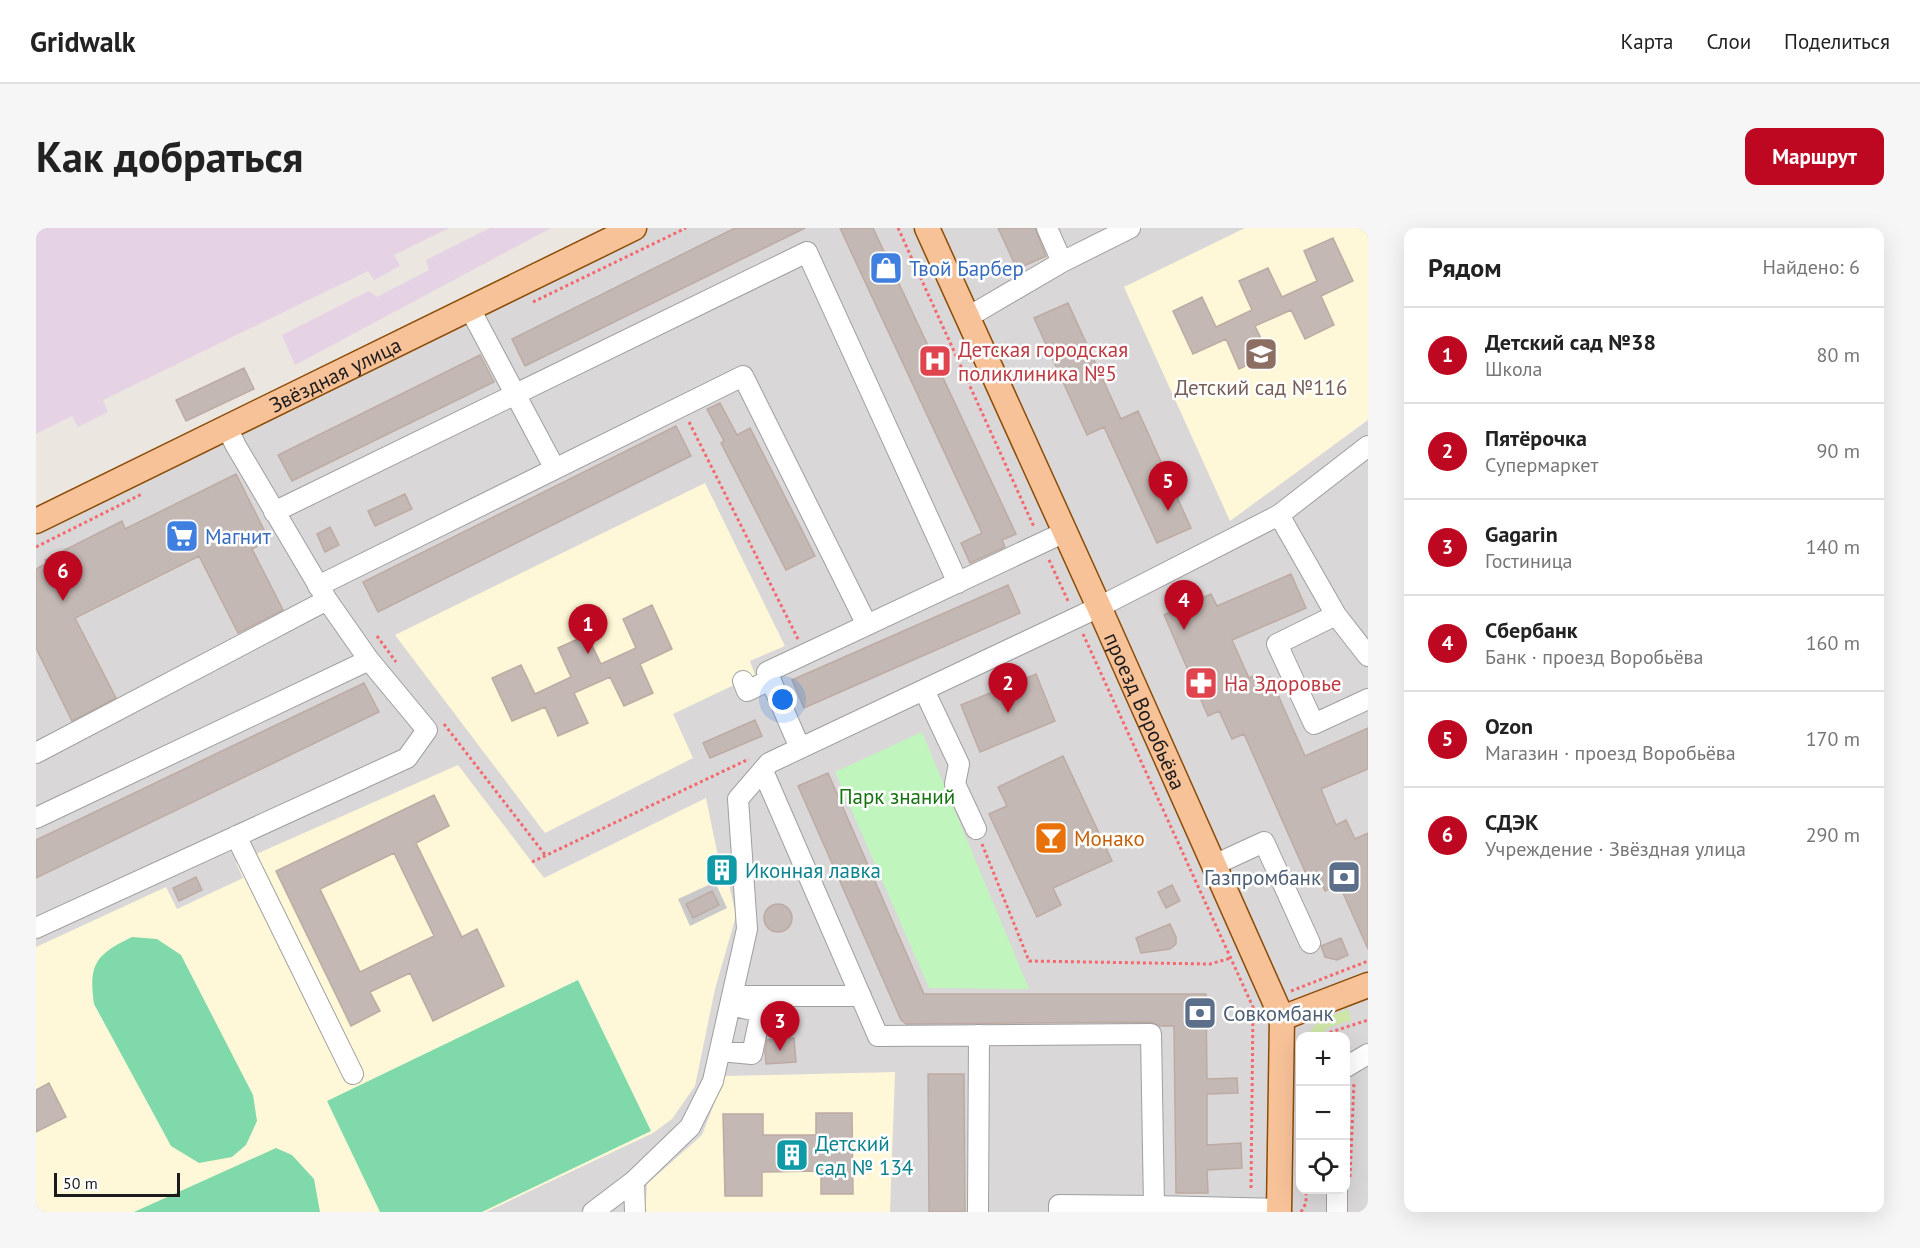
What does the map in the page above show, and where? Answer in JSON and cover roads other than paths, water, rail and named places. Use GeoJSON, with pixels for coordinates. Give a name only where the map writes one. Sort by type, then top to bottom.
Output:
{"type":"FeatureCollection","features":[{"type":"Feature","properties":{"kind":"main road","name":"Звёздная улица"},"geometry":{"type":"LineString","coordinates":[[36,521],[634,228]]}},
{"type":"Feature","properties":{"kind":"main road","name":"проезд Воробьёва"},"geometry":{"type":"LineString","coordinates":[[927,228],[1100,607],[1277,1008],[1286,1211]]}},
{"type":"Feature","properties":{"kind":"main road"},"geometry":{"type":"LineString","coordinates":[[1277,1008],[1368,985]]}},
{"type":"Feature","properties":{"kind":"street"},"geometry":{"type":"LineString","coordinates":[[1047,228],[1062,262]]}},
{"type":"Feature","properties":{"kind":"street"},"geometry":{"type":"LineString","coordinates":[[968,317],[1062,262],[1130,228]]}},
{"type":"Feature","properties":{"kind":"street"},"geometry":{"type":"LineString","coordinates":[[274,512],[807,252],[958,583]]}},
{"type":"Feature","properties":{"kind":"street"},"geometry":{"type":"LineString","coordinates":[[470,309],[555,469]]}},
{"type":"Feature","properties":{"kind":"street"},"geometry":{"type":"LineString","coordinates":[[36,753],[323,593],[555,469],[743,376],[867,625]]}},
{"type":"Feature","properties":{"kind":"street"},"geometry":{"type":"LineString","coordinates":[[36,928],[407,758],[427,730],[369,660],[323,593],[227,428]]}},
{"type":"Feature","properties":{"kind":"street"},"geometry":{"type":"LineString","coordinates":[[593,1212],[634,1181],[690,1127],[713,1081],[747,928],[738,799],[769,763],[1100,607],[1279,515],[1368,446]]}},
{"type":"Feature","properties":{"kind":"street"},"geometry":{"type":"LineString","coordinates":[[1279,515],[1336,615],[1368,656]]}},
{"type":"Feature","properties":{"kind":"street"},"geometry":{"type":"LineString","coordinates":[[800,748],[767,672],[1065,532]]}},
{"type":"Feature","properties":{"kind":"street"},"geometry":{"type":"LineString","coordinates":[[1336,615],[1277,644],[1314,724],[1368,699]]}},
{"type":"Feature","properties":{"kind":"street"},"geometry":{"type":"LineString","coordinates":[[36,818],[369,660]]}},
{"type":"Feature","properties":{"kind":"street"},"geometry":{"type":"LineString","coordinates":[[742,681],[747,691],[770,681]]}},
{"type":"Feature","properties":{"kind":"street"},"geometry":{"type":"LineString","coordinates":[[924,690],[959,764],[955,784],[976,829]]}},
{"type":"Feature","properties":{"kind":"street"},"geometry":{"type":"LineString","coordinates":[[763,771],[878,1036],[1151,1034],[1154,1206]]}},
{"type":"Feature","properties":{"kind":"street"},"geometry":{"type":"LineString","coordinates":[[236,836],[353,1074]]}},
{"type":"Feature","properties":{"kind":"street"},"geometry":{"type":"LineString","coordinates":[[1214,865],[1264,842],[1310,943]]}},
{"type":"Feature","properties":{"kind":"street"},"geometry":{"type":"LineString","coordinates":[[731,1001],[861,996]]}},
{"type":"Feature","properties":{"kind":"street"},"geometry":{"type":"LineString","coordinates":[[720,1051],[752,1054],[761,1012],[731,1001]]}},
{"type":"Feature","properties":{"kind":"street"},"geometry":{"type":"LineString","coordinates":[[978,1212],[979,1035]]}},
{"type":"Feature","properties":{"kind":"street"},"geometry":{"type":"LineString","coordinates":[[1353,1073],[1368,1054]]}},
{"type":"Feature","properties":{"kind":"street"},"geometry":{"type":"LineString","coordinates":[[634,1181],[635,1212]]}},
{"type":"Feature","properties":{"kind":"street"},"geometry":{"type":"LineString","coordinates":[[1337,1194],[1337,1212]]}},
{"type":"Feature","properties":{"kind":"street"},"geometry":{"type":"LineString","coordinates":[[1059,1212],[1059,1205],[1251,1208],[1286,1211]]}},
{"type":"Feature","properties":{"kind":"place","name":"Твой Барбер"},"geometry":{"type":"Point","coordinates":[886,268]}},
{"type":"Feature","properties":{"kind":"place","name":"Детский сад №116"},"geometry":{"type":"Point","coordinates":[1261,354]}},
{"type":"Feature","properties":{"kind":"place","name":"Детская городская поликлиника №5"},"geometry":{"type":"Point","coordinates":[935,361]}},
{"type":"Feature","properties":{"kind":"place","name":"Ozon"},"geometry":{"type":"Point","coordinates":[1168,511]}},
{"type":"Feature","properties":{"kind":"place","name":"Магнит"},"geometry":{"type":"Point","coordinates":[182,536]}},
{"type":"Feature","properties":{"kind":"place","name":"СДЭК"},"geometry":{"type":"Point","coordinates":[63,601]}},
{"type":"Feature","properties":{"kind":"place","name":"Сбербанк"},"geometry":{"type":"Point","coordinates":[1184,630]}},
{"type":"Feature","properties":{"kind":"place","name":"Детский сад №38"},"geometry":{"type":"Point","coordinates":[588,654]}},
{"type":"Feature","properties":{"kind":"place","name":"На Здоровье"},"geometry":{"type":"Point","coordinates":[1201,683]}},
{"type":"Feature","properties":{"kind":"place","name":"Пятёрочка"},"geometry":{"type":"Point","coordinates":[1008,713]}},
{"type":"Feature","properties":{"kind":"place","name":"Монако"},"geometry":{"type":"Point","coordinates":[1051,838]}},
{"type":"Feature","properties":{"kind":"place","name":"Иконная лавка"},"geometry":{"type":"Point","coordinates":[722,870]}},
{"type":"Feature","properties":{"kind":"place","name":"Газпромбанк"},"geometry":{"type":"Point","coordinates":[1344,877]}},
{"type":"Feature","properties":{"kind":"place","name":"Совкомбанк"},"geometry":{"type":"Point","coordinates":[1200,1013]}},
{"type":"Feature","properties":{"kind":"place","name":"Gagarin"},"geometry":{"type":"Point","coordinates":[780,1051]}},
{"type":"Feature","properties":{"kind":"place","name":"Детский сад № 134"},"geometry":{"type":"Point","coordinates":[792,1155]}},
{"type":"Feature","properties":{"kind":"park label","name":"Парк знаний"},"geometry":{"type":"Point","coordinates":[897,796]}}]}
